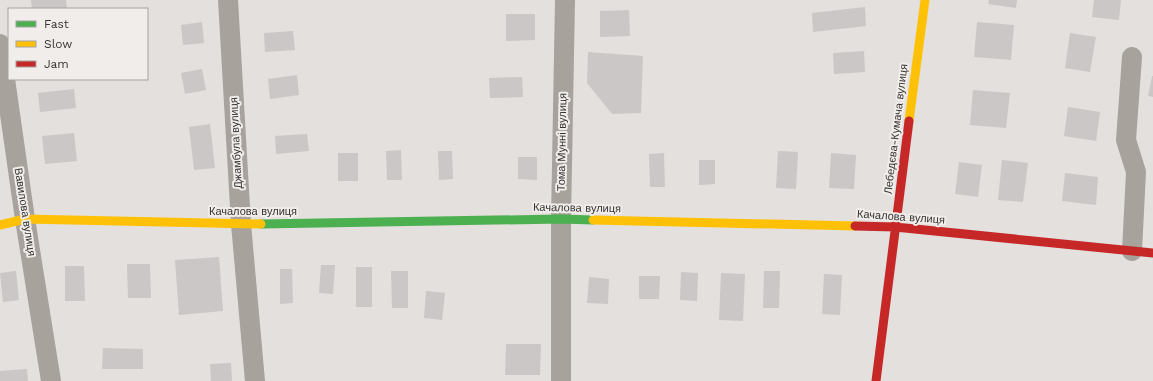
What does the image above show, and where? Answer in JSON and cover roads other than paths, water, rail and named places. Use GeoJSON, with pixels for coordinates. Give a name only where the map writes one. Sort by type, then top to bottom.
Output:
{"type":"FeatureCollection","features":[{"type":"Feature","properties":{"kind":"street","name":"Джамбула вулиця"},"geometry":{"type":"LineString","coordinates":[[228,0],[241,224],[255,381]]}},
{"type":"Feature","properties":{"kind":"street","name":"Тома Мунні вулиця"},"geometry":{"type":"LineString","coordinates":[[561,381],[561,219],[565,0]]}},
{"type":"Feature","properties":{"kind":"street","name":"Лебедєва-Кумача вулиця"},"geometry":{"type":"LineString","coordinates":[[876,381],[925,0]]}},
{"type":"Feature","properties":{"kind":"street","name":"Вавилова вулиця"},"geometry":{"type":"LineString","coordinates":[[0,44],[25,219],[51,381]]}},
{"type":"Feature","properties":{"kind":"street"},"geometry":{"type":"LineString","coordinates":[[1132,57],[1126,140],[1136,172],[1132,250]]}},
{"type":"Feature","properties":{"kind":"street","name":"Качалова вулиця"},"geometry":{"type":"LineString","coordinates":[[0,226],[25,219],[241,224],[561,219],[895,227],[1153,253]]}}]}
